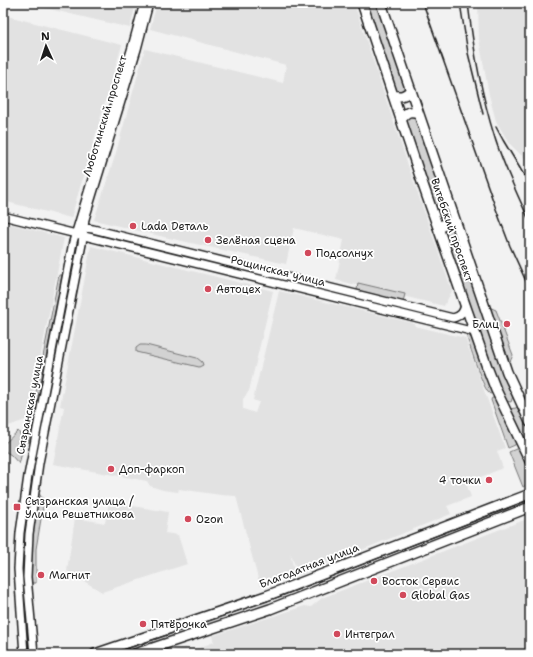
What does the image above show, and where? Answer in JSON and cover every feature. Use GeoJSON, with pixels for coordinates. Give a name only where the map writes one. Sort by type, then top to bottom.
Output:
{"type":"FeatureCollection","features":[{"type":"Feature","properties":{"kind":"main road","name":"Витебский проспект"},"geometry":{"type":"LineString","coordinates":[[362,3],[439,231],[487,367],[530,461]]}},
{"type":"Feature","properties":{"kind":"main road","name":"Витебский проспект"},"geometry":{"type":"LineString","coordinates":[[381,3],[507,372],[530,422]]}},
{"type":"Feature","properties":{"kind":"main road"},"geometry":{"type":"LineString","coordinates":[[393,94],[404,96],[410,90]]}},
{"type":"Feature","properties":{"kind":"main road"},"geometry":{"type":"LineString","coordinates":[[401,119],[409,111],[418,113]]}},
{"type":"Feature","properties":{"kind":"main road"},"geometry":{"type":"LineString","coordinates":[[439,231],[445,223],[448,222],[456,224]]}},
{"type":"Feature","properties":{"kind":"main road"},"geometry":{"type":"LineString","coordinates":[[503,404],[508,406],[515,404],[518,397]]}},
{"type":"Feature","properties":{"kind":"main road","name":"Благодатная улица"},"geometry":{"type":"LineString","coordinates":[[95,654],[266,596],[530,494]]}},
{"type":"Feature","properties":{"kind":"main road"},"geometry":{"type":"LineString","coordinates":[[135,654],[270,609],[530,507]]}},
{"type":"Feature","properties":{"kind":"street","name":"Люботинский проспект"},"geometry":{"type":"LineString","coordinates":[[75,233],[144,3]]}},
{"type":"Feature","properties":{"kind":"street","name":"Люботинский проспект"},"geometry":{"type":"LineString","coordinates":[[84,231],[86,216],[137,49],[149,3]]}},
{"type":"Feature","properties":{"kind":"street","name":"Рощинская улица"},"geometry":{"type":"LineString","coordinates":[[3,216],[75,233],[84,231],[453,318],[463,313],[465,304]]}},
{"type":"Feature","properties":{"kind":"street","name":"Рощинская улица"},"geometry":{"type":"LineString","coordinates":[[84,231],[475,332]]}},
{"type":"Feature","properties":{"kind":"street","name":"Сызранская улица"},"geometry":{"type":"LineString","coordinates":[[34,654],[27,577],[30,524],[37,474],[84,231]]}},
{"type":"Feature","properties":{"kind":"street","name":"Сызранская улица"},"geometry":{"type":"LineString","coordinates":[[24,654],[18,577],[21,523],[35,438],[75,233]]}},
{"type":"Feature","properties":{"kind":"street"},"geometry":{"type":"LineString","coordinates":[[21,523],[25,522],[30,524]]}},
{"type":"Feature","properties":{"kind":"shaded area"},"geometry":{"type":"Polygon","coordinates":[[[24,3],[136,3],[130,28],[24,3]]]}},
{"type":"Feature","properties":{"kind":"shaded area"},"geometry":{"type":"Polygon","coordinates":[[[157,3],[354,3],[452,291],[444,306],[336,280],[344,240],[294,228],[286,264],[94,220],[115,156],[145,49],[283,83],[286,65],[150,29],[157,3]]]}},
{"type":"Feature","properties":{"kind":"shaded area"},"geometry":{"type":"Polygon","coordinates":[[[366,3],[376,3],[405,91],[396,92],[366,3]]]}},
{"type":"Feature","properties":{"kind":"shaded area"},"geometry":{"type":"Polygon","coordinates":[[[478,3],[530,3],[530,164],[509,143],[496,121],[489,95],[479,39],[478,3]]]}},
{"type":"Feature","properties":{"kind":"shaded area"},"geometry":{"type":"Polygon","coordinates":[[[3,15],[122,45],[71,218],[3,201],[3,15]]]}},
{"type":"Feature","properties":{"kind":"shaded area"},"geometry":{"type":"Polygon","coordinates":[[[408,115],[415,116],[450,219],[444,219],[440,222],[406,120],[408,115]]]}},
{"type":"Feature","properties":{"kind":"shaded area"},"geometry":{"type":"Polygon","coordinates":[[[3,222],[64,238],[28,419],[3,428],[3,222]]]}},
{"type":"Feature","properties":{"kind":"shaded area"},"geometry":{"type":"Polygon","coordinates":[[[447,226],[452,226],[454,229],[513,396],[511,402],[506,401],[489,359],[443,232],[447,226]]]}},
{"type":"Feature","properties":{"kind":"shaded area"},"geometry":{"type":"Polygon","coordinates":[[[91,246],[273,291],[249,391],[243,399],[243,409],[255,413],[259,402],[253,400],[279,291],[413,323],[415,326],[465,338],[505,448],[497,451],[503,468],[466,483],[471,497],[447,506],[451,514],[299,575],[290,553],[295,575],[260,586],[236,496],[179,489],[178,492],[163,490],[150,486],[147,481],[53,464],[64,407],[60,406],[91,246]]]}},
{"type":"Feature","properties":{"kind":"shaded area"},"geometry":{"type":"Polygon","coordinates":[[[59,275],[62,275],[29,443],[28,436],[31,418],[59,275]]]}},
{"type":"Feature","properties":{"kind":"shaded area"},"geometry":{"type":"Polygon","coordinates":[[[358,283],[405,294],[403,302],[357,290],[358,283]]]}},
{"type":"Feature","properties":{"kind":"shaded area"},"geometry":{"type":"Polygon","coordinates":[[[489,307],[496,310],[513,355],[509,364],[489,307]]]}},
{"type":"Feature","properties":{"kind":"shaded area"},"geometry":{"type":"Polygon","coordinates":[[[468,335],[473,340],[492,393],[490,394],[484,385],[477,368],[467,338],[468,335]]]}},
{"type":"Feature","properties":{"kind":"shaded area"},"geometry":{"type":"Polygon","coordinates":[[[140,345],[146,345],[197,358],[203,365],[199,367],[136,352],[136,348],[140,345]]]}},
{"type":"Feature","properties":{"kind":"shaded area"},"geometry":{"type":"Polygon","coordinates":[[[492,398],[495,398],[516,442],[515,445],[508,448],[491,400],[492,398]]]}},
{"type":"Feature","properties":{"kind":"shaded area"},"geometry":{"type":"Polygon","coordinates":[[[518,406],[530,431],[530,452],[509,409],[516,408],[518,406]]]}},
{"type":"Feature","properties":{"kind":"shaded area"},"geometry":{"type":"Polygon","coordinates":[[[18,431],[23,443],[19,464],[11,455],[3,450],[4,444],[18,431]]]}},
{"type":"Feature","properties":{"kind":"shaded area"},"geometry":{"type":"Polygon","coordinates":[[[516,449],[519,450],[530,472],[528,473],[527,483],[523,487],[509,452],[516,449]]]}},
{"type":"Feature","properties":{"kind":"shaded area"},"geometry":{"type":"Polygon","coordinates":[[[38,492],[44,501],[36,549],[36,583],[31,583],[32,545],[38,492]]]}},
{"type":"Feature","properties":{"kind":"shaded area"},"geometry":{"type":"Polygon","coordinates":[[[109,502],[168,512],[165,533],[178,535],[187,564],[102,592],[67,571],[75,518],[105,523],[109,502]]]}},
{"type":"Feature","properties":{"kind":"shaded area"},"geometry":{"type":"Polygon","coordinates":[[[527,519],[530,529],[530,654],[163,654],[186,647],[188,652],[214,642],[212,636],[305,606],[311,607],[322,598],[527,519]]]}},
{"type":"Feature","properties":{"kind":"tram line"},"geometry":{"type":"LineString","coordinates":[[110,654],[282,596],[530,499]]}},
{"type":"Feature","properties":{"kind":"railway"},"geometry":{"type":"LineString","coordinates":[[423,3],[496,209],[510,246],[530,290]]}},
{"type":"Feature","properties":{"kind":"railway"},"geometry":{"type":"LineString","coordinates":[[460,3],[468,53],[483,114]]}},
{"type":"Feature","properties":{"kind":"railway"},"geometry":{"type":"LineString","coordinates":[[468,3],[472,36],[489,119],[506,168],[530,222]]}},
{"type":"Feature","properties":{"kind":"railway"},"geometry":{"type":"LineString","coordinates":[[496,127],[530,185]]}},
{"type":"Feature","properties":{"kind":"place","name":"Lada Dеталь"},"geometry":{"type":"Point","coordinates":[133,226]}},
{"type":"Feature","properties":{"kind":"place","name":"Зелёная сцена"},"geometry":{"type":"Point","coordinates":[208,240]}},
{"type":"Feature","properties":{"kind":"place","name":"Подсолнух"},"geometry":{"type":"Point","coordinates":[308,253]}},
{"type":"Feature","properties":{"kind":"place","name":"Автоцех"},"geometry":{"type":"Point","coordinates":[208,289]}},
{"type":"Feature","properties":{"kind":"place","name":"Блиц"},"geometry":{"type":"Point","coordinates":[507,324]}},
{"type":"Feature","properties":{"kind":"place","name":"Доп-фаркоп"},"geometry":{"type":"Point","coordinates":[111,469]}},
{"type":"Feature","properties":{"kind":"place","name":"4 точки"},"geometry":{"type":"Point","coordinates":[489,480]}},
{"type":"Feature","properties":{"kind":"place","name":"Сызранская улица / Улица Решетникова"},"geometry":{"type":"Point","coordinates":[17,507]}},
{"type":"Feature","properties":{"kind":"place","name":"Ozon"},"geometry":{"type":"Point","coordinates":[188,519]}},
{"type":"Feature","properties":{"kind":"place","name":"Магнит"},"geometry":{"type":"Point","coordinates":[41,575]}},
{"type":"Feature","properties":{"kind":"place","name":"Восток Сервис"},"geometry":{"type":"Point","coordinates":[374,581]}},
{"type":"Feature","properties":{"kind":"place","name":"Global Gas"},"geometry":{"type":"Point","coordinates":[403,595]}},
{"type":"Feature","properties":{"kind":"place","name":"Пятёрочка"},"geometry":{"type":"Point","coordinates":[143,624]}},
{"type":"Feature","properties":{"kind":"place","name":"Интеграл"},"geometry":{"type":"Point","coordinates":[337,634]}}]}
